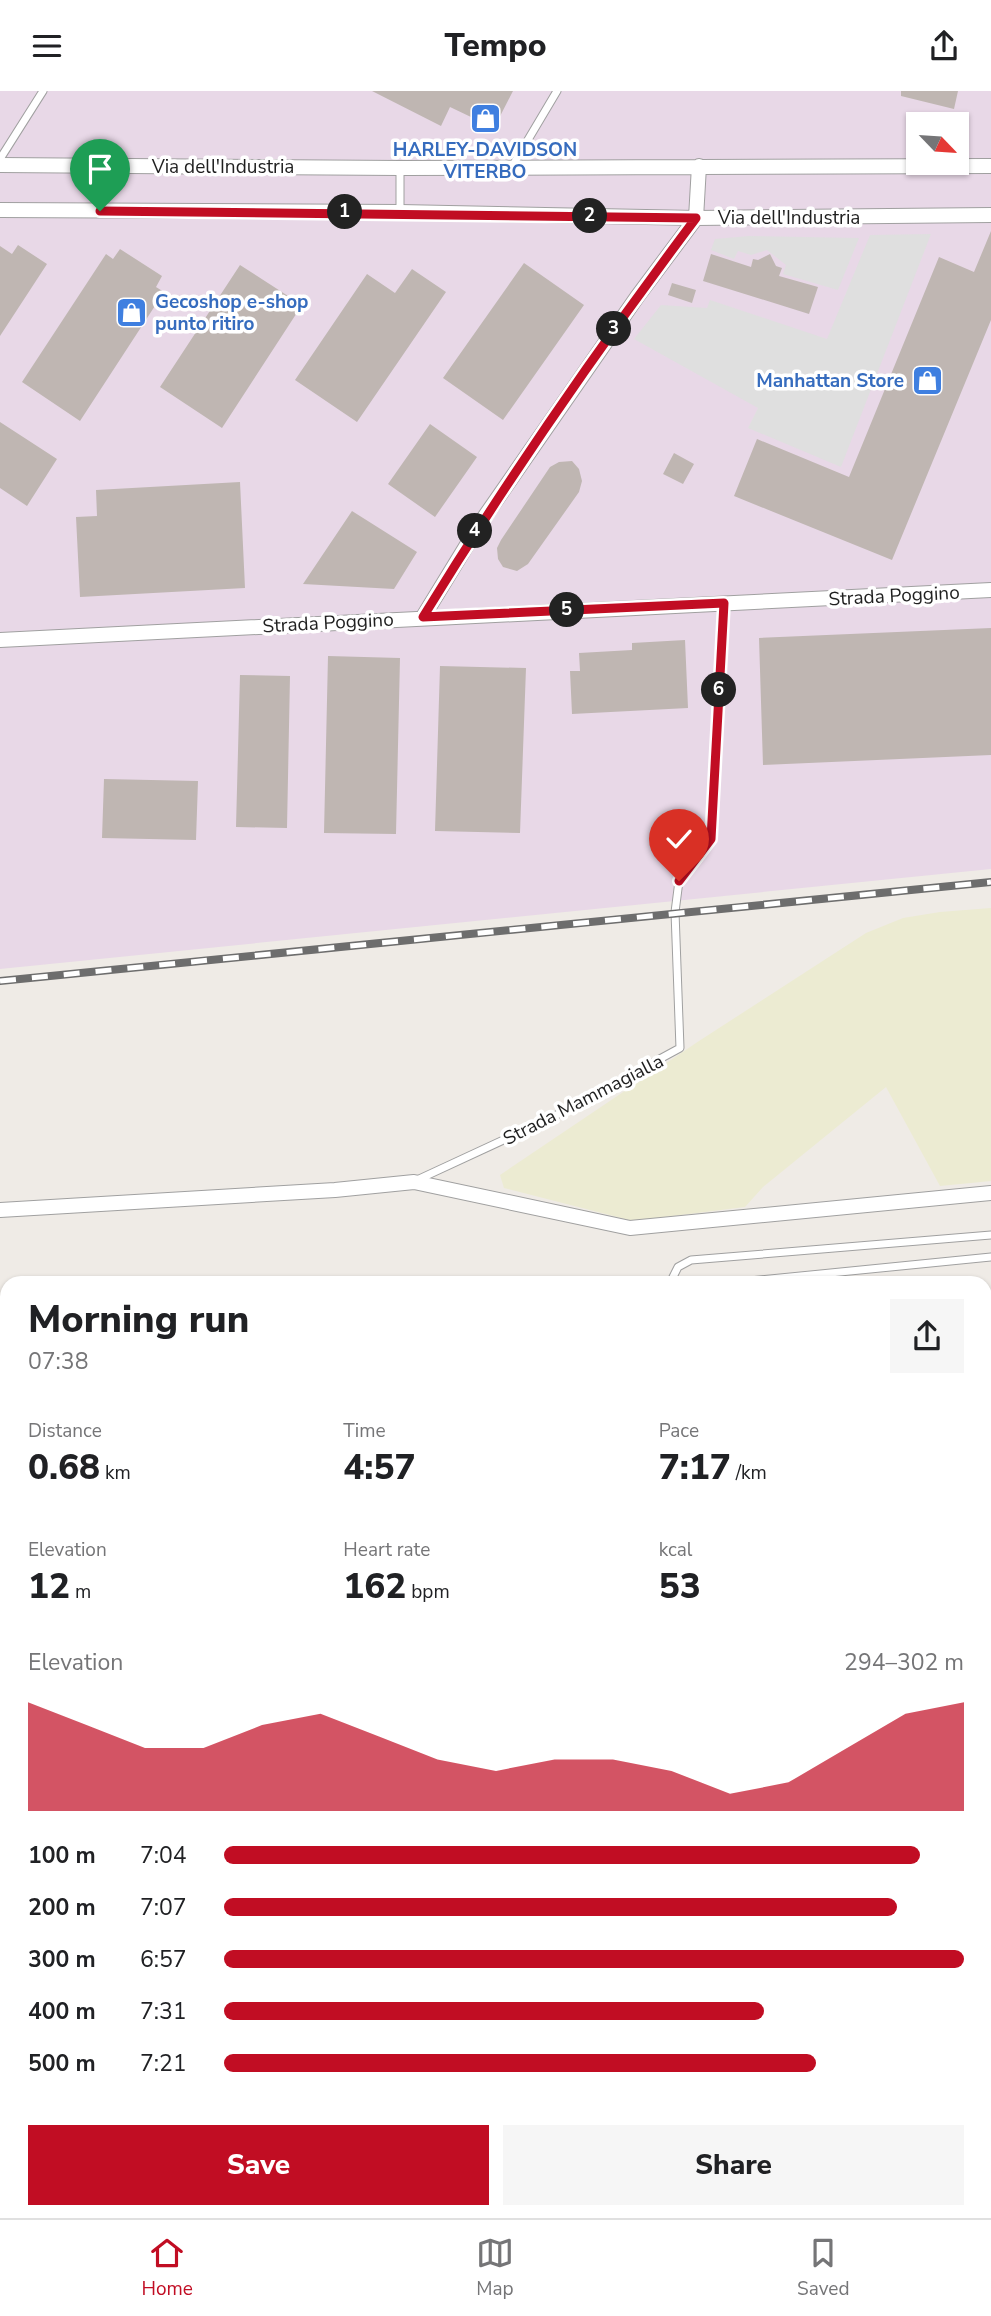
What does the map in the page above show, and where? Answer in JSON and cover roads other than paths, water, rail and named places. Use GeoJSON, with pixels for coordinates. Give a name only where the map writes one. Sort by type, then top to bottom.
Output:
{"type":"FeatureCollection","features":[{"type":"Feature","properties":{"kind":"street","name":"Via dell'Industria"},"geometry":{"type":"LineString","coordinates":[[0,165],[400,168],[991,166]]}},
{"type":"Feature","properties":{"kind":"street"},"geometry":{"type":"LineString","coordinates":[[423,617],[481,522],[637,297],[696,218],[699,166]]}},
{"type":"Feature","properties":{"kind":"street","name":"Via dell'Industria"},"geometry":{"type":"LineString","coordinates":[[0,210],[400,212],[696,218],[991,215]]}},
{"type":"Feature","properties":{"kind":"street","name":"Strada Poggino"},"geometry":{"type":"LineString","coordinates":[[0,640],[991,590]]}},
{"type":"Feature","properties":{"kind":"street","name":"Strada Mammagialla"},"geometry":{"type":"LineString","coordinates":[[0,1210],[335,1190],[414,1182],[629,1228],[991,1193]]}},
{"type":"Feature","properties":{"kind":"lane"},"geometry":{"type":"LineString","coordinates":[[0,159],[43,91]]}},
{"type":"Feature","properties":{"kind":"lane"},"geometry":{"type":"LineString","coordinates":[[513,166],[556,91]]}},
{"type":"Feature","properties":{"kind":"lane"},"geometry":{"type":"LineString","coordinates":[[400,168],[400,212]]}},
{"type":"Feature","properties":{"kind":"lane","name":"Strada Mammagialla"},"geometry":{"type":"LineString","coordinates":[[414,1182],[551,1118],[680,1048],[675,912],[679,881],[711,839],[724,603]]}},
{"type":"Feature","properties":{"kind":"lane"},"geometry":{"type":"LineString","coordinates":[[673,1276],[678,1266],[691,1260],[991,1235]]}},
{"type":"Feature","properties":{"kind":"lane"},"geometry":{"type":"LineString","coordinates":[[800,1276],[991,1257]]}},
{"type":"Feature","properties":{"kind":"railway"},"geometry":{"type":"LineString","coordinates":[[0,981],[991,882]]}},
{"type":"Feature","properties":{"kind":"place","name":"HARLEY-DAVIDSON VITERBO"},"geometry":{"type":"Point","coordinates":[485,118]}},
{"type":"Feature","properties":{"kind":"place","name":"Gecoshop e-shop punto ritiro"},"geometry":{"type":"Point","coordinates":[132,312]}},
{"type":"Feature","properties":{"kind":"place","name":"Manhattan Store"},"geometry":{"type":"Point","coordinates":[927,380]}}]}
